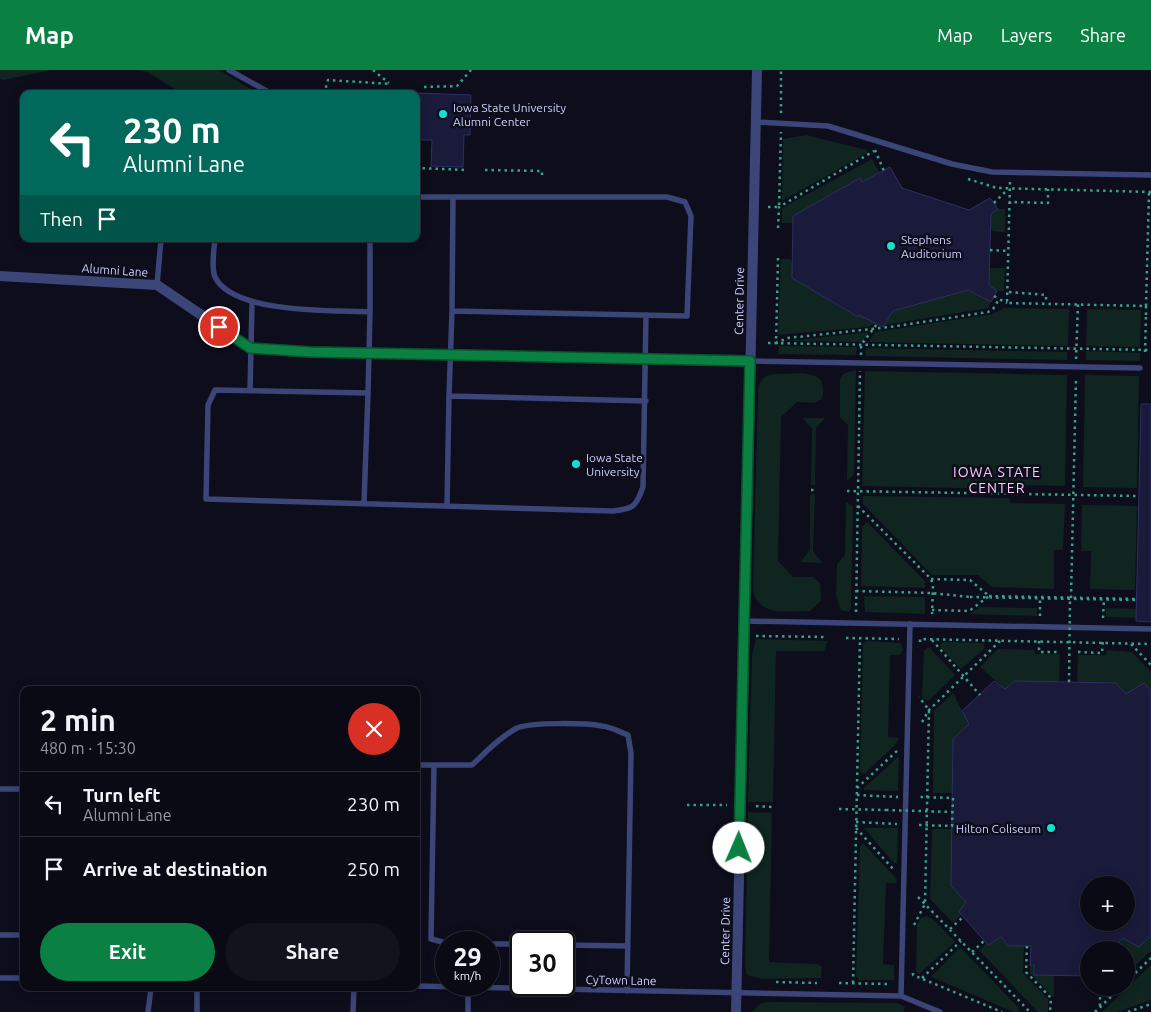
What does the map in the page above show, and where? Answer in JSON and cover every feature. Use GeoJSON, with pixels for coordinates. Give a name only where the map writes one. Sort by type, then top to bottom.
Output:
{"type":"FeatureCollection","features":[{"type":"Feature","properties":{"kind":"street","name":"Center Drive"},"geometry":{"type":"LineString","coordinates":[[736,1012],[757,70]]}},
{"type":"Feature","properties":{"kind":"street","name":"Alumni Lane"},"geometry":{"type":"LineString","coordinates":[[0,276],[156,285],[250,348]]}},
{"type":"Feature","properties":{"kind":"street"},"geometry":{"type":"LineString","coordinates":[[250,348],[370,353],[750,361]]}},
{"type":"Feature","properties":{"kind":"lane"},"geometry":{"type":"LineString","coordinates":[[229,70],[265,90]]}},
{"type":"Feature","properties":{"kind":"lane"},"geometry":{"type":"LineString","coordinates":[[756,122],[828,126],[952,164],[992,172],[1151,175]]}},
{"type":"Feature","properties":{"kind":"lane"},"geometry":{"type":"LineString","coordinates":[[420,196],[667,198],[685,202],[691,216],[687,316],[452,311]]}},
{"type":"Feature","properties":{"kind":"lane"},"geometry":{"type":"LineString","coordinates":[[447,506],[453,197]]}},
{"type":"Feature","properties":{"kind":"lane"},"geometry":{"type":"LineString","coordinates":[[156,285],[161,242]]}},
{"type":"Feature","properties":{"kind":"lane"},"geometry":{"type":"LineString","coordinates":[[215,242],[214,275],[222,287],[252,303],[370,312]]}},
{"type":"Feature","properties":{"kind":"lane"},"geometry":{"type":"LineString","coordinates":[[364,503],[370,353],[370,242]]}},
{"type":"Feature","properties":{"kind":"lane"},"geometry":{"type":"LineString","coordinates":[[250,391],[252,303]]}},
{"type":"Feature","properties":{"kind":"lane"},"geometry":{"type":"LineString","coordinates":[[368,393],[216,390],[208,404],[206,499],[613,511],[629,509],[638,502],[643,487],[647,359],[646,315]]}},
{"type":"Feature","properties":{"kind":"lane"},"geometry":{"type":"LineString","coordinates":[[750,361],[1140,368]]}},
{"type":"Feature","properties":{"kind":"lane"},"geometry":{"type":"LineString","coordinates":[[449,396],[646,401]]}},
{"type":"Feature","properties":{"kind":"lane"},"geometry":{"type":"LineString","coordinates":[[744,621],[1151,629]]}},
{"type":"Feature","properties":{"kind":"lane"},"geometry":{"type":"LineString","coordinates":[[910,624],[901,996],[940,1012]]}},
{"type":"Feature","properties":{"kind":"lane"},"geometry":{"type":"LineString","coordinates":[[420,765],[472,765],[501,739],[519,727],[546,724],[592,725],[603,726],[628,734],[631,754],[627,991]]}},
{"type":"Feature","properties":{"kind":"lane"},"geometry":{"type":"LineString","coordinates":[[434,765],[431,939],[435,940]]}},
{"type":"Feature","properties":{"kind":"lane"},"geometry":{"type":"LineString","coordinates":[[0,789],[20,789]]}},
{"type":"Feature","properties":{"kind":"lane"},"geometry":{"type":"LineString","coordinates":[[0,935],[20,935]]}},
{"type":"Feature","properties":{"kind":"lane"},"geometry":{"type":"LineString","coordinates":[[575,945],[628,946]]}},
{"type":"Feature","properties":{"kind":"lane"},"geometry":{"type":"LineString","coordinates":[[0,978],[20,978]]}},
{"type":"Feature","properties":{"kind":"lane","name":"CyTown Lane"},"geometry":{"type":"LineString","coordinates":[[420,986],[435,986]]}},
{"type":"Feature","properties":{"kind":"lane","name":"CyTown Lane"},"geometry":{"type":"LineString","coordinates":[[500,987],[901,996]]}},
{"type":"Feature","properties":{"kind":"lane"},"geometry":{"type":"LineString","coordinates":[[148,1012],[151,991]]}},
{"type":"Feature","properties":{"kind":"lane"},"geometry":{"type":"LineString","coordinates":[[197,991],[197,1012]]}},
{"type":"Feature","properties":{"kind":"lane"},"geometry":{"type":"LineString","coordinates":[[354,991],[354,1012]]}},
{"type":"Feature","properties":{"kind":"lane"},"geometry":{"type":"LineString","coordinates":[[468,996],[468,1012]]}},
{"type":"Feature","properties":{"kind":"path"},"geometry":{"type":"LineString","coordinates":[[325,90],[328,80],[391,84],[373,70]]}},
{"type":"Feature","properties":{"kind":"path"},"geometry":{"type":"LineString","coordinates":[[424,87],[456,86],[470,70]]}},
{"type":"Feature","properties":{"kind":"path"},"geometry":{"type":"LineString","coordinates":[[781,70],[781,113]]}},
{"type":"Feature","properties":{"kind":"path"},"geometry":{"type":"LineString","coordinates":[[778,228],[781,132]]}},
{"type":"Feature","properties":{"kind":"path"},"geometry":{"type":"LineString","coordinates":[[768,207],[779,207],[875,149],[884,171]]}},
{"type":"Feature","properties":{"kind":"path"},"geometry":{"type":"LineString","coordinates":[[420,168],[467,170]]}},
{"type":"Feature","properties":{"kind":"path"},"geometry":{"type":"LineString","coordinates":[[484,170],[542,172],[542,176]]}},
{"type":"Feature","properties":{"kind":"path"},"geometry":{"type":"LineString","coordinates":[[994,203],[1009,188],[1007,303]]}},
{"type":"Feature","properties":{"kind":"path"},"geometry":{"type":"LineString","coordinates":[[1046,303],[1046,295],[1009,294],[1010,202],[1048,203],[1048,190]]}},
{"type":"Feature","properties":{"kind":"path"},"geometry":{"type":"LineString","coordinates":[[1145,352],[1146,306],[1149,297],[1148,192]]}},
{"type":"Feature","properties":{"kind":"path"},"geometry":{"type":"LineString","coordinates":[[990,250],[1010,251]]}},
{"type":"Feature","properties":{"kind":"path"},"geometry":{"type":"LineString","coordinates":[[776,343],[778,258]]}},
{"type":"Feature","properties":{"kind":"path"},"geometry":{"type":"LineString","coordinates":[[994,296],[1007,303],[1146,306]]}},
{"type":"Feature","properties":{"kind":"path"},"geometry":{"type":"LineString","coordinates":[[776,343],[788,338],[874,329],[988,312],[993,309],[999,299]]}},
{"type":"Feature","properties":{"kind":"path"},"geometry":{"type":"LineString","coordinates":[[1076,360],[1078,304]]}},
{"type":"Feature","properties":{"kind":"path"},"geometry":{"type":"LineString","coordinates":[[861,355],[861,345],[877,324]]}},
{"type":"Feature","properties":{"kind":"path"},"geometry":{"type":"LineString","coordinates":[[768,343],[1151,350]]}},
{"type":"Feature","properties":{"kind":"path"},"geometry":{"type":"LineString","coordinates":[[856,612],[860,370]]}},
{"type":"Feature","properties":{"kind":"path"},"geometry":{"type":"LineString","coordinates":[[1069,682],[1076,374]]}},
{"type":"Feature","properties":{"kind":"path"},"geometry":{"type":"LineString","coordinates":[[846,490],[1139,496]]}},
{"type":"Feature","properties":{"kind":"path"},"geometry":{"type":"LineString","coordinates":[[858,506],[931,580],[932,614]]}},
{"type":"Feature","properties":{"kind":"path"},"geometry":{"type":"LineString","coordinates":[[856,591],[932,593],[970,597],[1137,600],[1040,598],[989,596],[970,580],[931,580]]}},
{"type":"Feature","properties":{"kind":"path"},"geometry":{"type":"LineString","coordinates":[[932,610],[969,611],[989,596]]}},
{"type":"Feature","properties":{"kind":"path"},"geometry":{"type":"LineString","coordinates":[[1040,598],[1040,616]]}},
{"type":"Feature","properties":{"kind":"path"},"geometry":{"type":"LineString","coordinates":[[1103,618],[1104,599]]}},
{"type":"Feature","properties":{"kind":"path"},"geometry":{"type":"LineString","coordinates":[[855,633],[855,638]]}},
{"type":"Feature","properties":{"kind":"path"},"geometry":{"type":"LineString","coordinates":[[932,635],[936,647],[980,694]]}},
{"type":"Feature","properties":{"kind":"path"},"geometry":{"type":"LineString","coordinates":[[744,636],[827,637]]}},
{"type":"Feature","properties":{"kind":"path"},"geometry":{"type":"LineString","coordinates":[[846,638],[899,639]]}},
{"type":"Feature","properties":{"kind":"path"},"geometry":{"type":"LineString","coordinates":[[853,984],[860,638]]}},
{"type":"Feature","properties":{"kind":"path"},"geometry":{"type":"LineString","coordinates":[[920,648],[920,639],[1103,641],[1151,644]]}},
{"type":"Feature","properties":{"kind":"path"},"geometry":{"type":"LineString","coordinates":[[1039,640],[1039,652],[1060,652]]}},
{"type":"Feature","properties":{"kind":"path"},"geometry":{"type":"LineString","coordinates":[[922,722],[929,710],[1000,641]]}},
{"type":"Feature","properties":{"kind":"path"},"geometry":{"type":"LineString","coordinates":[[1078,652],[1102,653],[1103,641]]}},
{"type":"Feature","properties":{"kind":"path"},"geometry":{"type":"LineString","coordinates":[[1131,644],[1151,665]]}},
{"type":"Feature","properties":{"kind":"path"},"geometry":{"type":"LineString","coordinates":[[914,932],[915,919],[925,904],[929,710],[918,696]]}},
{"type":"Feature","properties":{"kind":"path"},"geometry":{"type":"LineString","coordinates":[[857,788],[900,747]]}},
{"type":"Feature","properties":{"kind":"path"},"geometry":{"type":"LineString","coordinates":[[857,795],[899,797]]}},
{"type":"Feature","properties":{"kind":"path"},"geometry":{"type":"LineString","coordinates":[[919,825],[952,826],[952,798],[920,797]]}},
{"type":"Feature","properties":{"kind":"path"},"geometry":{"type":"LineString","coordinates":[[687,805],[727,805]]}},
{"type":"Feature","properties":{"kind":"path"},"geometry":{"type":"LineString","coordinates":[[756,806],[773,807]]}},
{"type":"Feature","properties":{"kind":"path"},"geometry":{"type":"LineString","coordinates":[[839,809],[952,812]]}},
{"type":"Feature","properties":{"kind":"path"},"geometry":{"type":"LineString","coordinates":[[856,822],[898,824]]}},
{"type":"Feature","properties":{"kind":"path"},"geometry":{"type":"LineString","coordinates":[[856,828],[897,872]]}},
{"type":"Feature","properties":{"kind":"path"},"geometry":{"type":"LineString","coordinates":[[918,897],[1030,1012]]}},
{"type":"Feature","properties":{"kind":"path"},"geometry":{"type":"LineString","coordinates":[[950,929],[963,917]]}},
{"type":"Feature","properties":{"kind":"path"},"geometry":{"type":"LineString","coordinates":[[972,952],[984,940]]}},
{"type":"Feature","properties":{"kind":"path"},"geometry":{"type":"LineString","coordinates":[[922,978],[961,941]]}},
{"type":"Feature","properties":{"kind":"path"},"geometry":{"type":"LineString","coordinates":[[1027,946],[1026,972],[1051,998],[1050,1012]]}},
{"type":"Feature","properties":{"kind":"path"},"geometry":{"type":"LineString","coordinates":[[1135,974],[1151,958]]}},
{"type":"Feature","properties":{"kind":"path"},"geometry":{"type":"LineString","coordinates":[[913,966],[913,974],[1002,1012]]}},
{"type":"Feature","properties":{"kind":"path"},"geometry":{"type":"LineString","coordinates":[[773,982],[818,983]]}},
{"type":"Feature","properties":{"kind":"path"},"geometry":{"type":"LineString","coordinates":[[839,983],[890,984]]}},
{"type":"Feature","properties":{"kind":"path"},"geometry":{"type":"LineString","coordinates":[[1100,996],[1100,1008]]}},
{"type":"Feature","properties":{"kind":"path"},"geometry":{"type":"LineString","coordinates":[[1095,1012],[1112,996]]}},
{"type":"Feature","properties":{"kind":"path"},"geometry":{"type":"LineString","coordinates":[[1128,1012],[1151,1004]]}},
{"type":"Feature","properties":{"kind":"green space"},"geometry":{"type":"Polygon","coordinates":[[[0,70],[51,70],[4,80],[0,79],[0,70]]]}},
{"type":"Feature","properties":{"kind":"green space"},"geometry":{"type":"Polygon","coordinates":[[[138,70],[219,70],[252,90],[176,90],[147,72],[138,70]]]}},
{"type":"Feature","properties":{"kind":"green space"},"geometry":{"type":"Polygon","coordinates":[[[806,135],[867,150],[867,153],[782,201],[783,139],[806,135]]]}},
{"type":"Feature","properties":{"kind":"green space"},"geometry":{"type":"Polygon","coordinates":[[[872,159],[880,173],[793,216],[793,223],[782,223],[782,208],[872,159]]]}},
{"type":"Feature","properties":{"kind":"green space"},"geometry":{"type":"Polygon","coordinates":[[[998,209],[1005,209],[1005,232],[991,231],[991,214],[998,209]]]}},
{"type":"Feature","properties":{"kind":"green space"},"geometry":{"type":"Polygon","coordinates":[[[781,259],[790,259],[793,265],[793,278],[857,317],[866,302],[875,323],[869,327],[778,335],[781,259]]]}},
{"type":"Feature","properties":{"kind":"green space"},"geometry":{"type":"Polygon","coordinates":[[[990,268],[1005,268],[1004,291],[997,291],[989,285],[990,268]]]}},
{"type":"Feature","properties":{"kind":"green space"},"geometry":{"type":"Polygon","coordinates":[[[968,290],[991,302],[988,308],[885,325],[893,311],[968,290]]]}},
{"type":"Feature","properties":{"kind":"green space"},"geometry":{"type":"Polygon","coordinates":[[[1004,308],[1069,309],[1068,346],[869,342],[875,332],[993,314],[1004,308]]]}},
{"type":"Feature","properties":{"kind":"green space"},"geometry":{"type":"Polygon","coordinates":[[[1087,309],[1141,310],[1140,347],[1086,346],[1087,309]]]}},
{"type":"Feature","properties":{"kind":"green space"},"geometry":{"type":"Polygon","coordinates":[[[869,332],[862,342],[789,341],[869,332]]]}},
{"type":"Feature","properties":{"kind":"green space"},"geometry":{"type":"Polygon","coordinates":[[[779,346],[857,347],[856,355],[778,354],[779,346]]]}},
{"type":"Feature","properties":{"kind":"green space"},"geometry":{"type":"Polygon","coordinates":[[[866,348],[1067,352],[1067,360],[866,356],[866,348]]]}},
{"type":"Feature","properties":{"kind":"green space"},"geometry":{"type":"Polygon","coordinates":[[[1086,351],[1140,353],[1140,361],[1086,360],[1086,351]]]}},
{"type":"Feature","properties":{"kind":"green space"},"geometry":{"type":"Polygon","coordinates":[[[856,370],[854,474],[847,481],[848,425],[840,417],[840,380],[843,374],[856,370]]]}},
{"type":"Feature","properties":{"kind":"green space"},"geometry":{"type":"Polygon","coordinates":[[[865,371],[1067,375],[1065,486],[1010,485],[1010,489],[862,486],[865,371]]]}},
{"type":"Feature","properties":{"kind":"green space"},"geometry":{"type":"Polygon","coordinates":[[[775,374],[810,374],[821,381],[823,388],[822,399],[815,403],[797,402],[781,417],[778,561],[793,577],[813,577],[820,583],[821,601],[810,611],[775,611],[767,609],[756,599],[753,590],[758,390],[763,378],[775,374]]]}},
{"type":"Feature","properties":{"kind":"green space"},"geometry":{"type":"Polygon","coordinates":[[[1085,375],[1139,376],[1137,488],[1083,487],[1085,375]]]}},
{"type":"Feature","properties":{"kind":"green space"},"geometry":{"type":"Polygon","coordinates":[[[803,418],[825,418],[816,428],[815,485],[811,485],[812,429],[803,418]]]}},
{"type":"Feature","properties":{"kind":"green space"},"geometry":{"type":"Polygon","coordinates":[[[810,494],[815,494],[813,551],[822,563],[800,562],[810,550],[810,494]]]}},
{"type":"Feature","properties":{"kind":"green space"},"geometry":{"type":"Polygon","coordinates":[[[863,496],[1010,498],[1010,503],[1065,504],[1063,550],[1054,550],[1054,589],[992,587],[978,575],[932,575],[863,504],[863,496]]]}},
{"type":"Feature","properties":{"kind":"green space"},"geometry":{"type":"Polygon","coordinates":[[[846,502],[853,507],[851,607],[849,612],[841,610],[836,596],[837,564],[845,555],[846,502]]]}},
{"type":"Feature","properties":{"kind":"green space"},"geometry":{"type":"Polygon","coordinates":[[[1082,505],[1137,506],[1135,590],[1090,589],[1091,551],[1081,551],[1082,505]]]}},
{"type":"Feature","properties":{"kind":"green space"},"geometry":{"type":"Polygon","coordinates":[[[867,522],[925,581],[925,588],[861,586],[862,527],[867,522]]]}},
{"type":"Feature","properties":{"kind":"green space"},"geometry":{"type":"Polygon","coordinates":[[[864,596],[925,597],[925,614],[865,612],[864,596]]]}},
{"type":"Feature","properties":{"kind":"green space"},"geometry":{"type":"Polygon","coordinates":[[[979,607],[1037,608],[1037,616],[970,614],[979,607]]]}},
{"type":"Feature","properties":{"kind":"green space"},"geometry":{"type":"Polygon","coordinates":[[[1106,608],[1137,609],[1137,618],[1106,617],[1106,608]]]}},
{"type":"Feature","properties":{"kind":"green space"},"geometry":{"type":"Polygon","coordinates":[[[756,639],[828,641],[824,651],[776,651],[773,802],[748,802],[752,655],[756,639]]]}},
{"type":"Feature","properties":{"kind":"green space"},"geometry":{"type":"Polygon","coordinates":[[[866,641],[901,643],[903,650],[899,655],[890,655],[888,737],[899,738],[895,745],[864,774],[860,772],[863,644],[866,641]]]}},
{"type":"Feature","properties":{"kind":"green space"},"geometry":{"type":"Polygon","coordinates":[[[941,643],[983,643],[985,648],[961,669],[940,647],[941,643]]]}},
{"type":"Feature","properties":{"kind":"green space"},"geometry":{"type":"Polygon","coordinates":[[[929,647],[955,675],[928,701],[922,697],[924,650],[929,647]]]}},
{"type":"Feature","properties":{"kind":"green space"},"geometry":{"type":"Polygon","coordinates":[[[998,649],[1035,650],[1035,654],[1060,654],[1059,682],[1014,681],[1005,689],[980,667],[998,649]]]}},
{"type":"Feature","properties":{"kind":"green space"},"geometry":{"type":"Polygon","coordinates":[[[1107,650],[1132,652],[1151,672],[1151,691],[1144,684],[1126,694],[1116,683],[1077,682],[1078,655],[1106,655],[1107,650]]]}},
{"type":"Feature","properties":{"kind":"green space"},"geometry":{"type":"Polygon","coordinates":[[[953,693],[969,724],[953,739],[952,793],[933,793],[934,711],[953,693]]]}},
{"type":"Feature","properties":{"kind":"green space"},"geometry":{"type":"Polygon","coordinates":[[[899,756],[898,791],[864,790],[864,788],[899,756]]]}},
{"type":"Feature","properties":{"kind":"green space"},"geometry":{"type":"Polygon","coordinates":[[[748,812],[772,813],[769,962],[818,964],[822,967],[821,978],[763,979],[747,975],[745,965],[748,812]]]}},
{"type":"Feature","properties":{"kind":"green space"},"geometry":{"type":"Polygon","coordinates":[[[864,828],[898,828],[897,864],[893,862],[864,828]]]}},
{"type":"Feature","properties":{"kind":"green space"},"geometry":{"type":"Polygon","coordinates":[[[932,829],[952,829],[951,886],[966,902],[959,912],[961,915],[953,923],[930,899],[932,829]]]}},
{"type":"Feature","properties":{"kind":"green space"},"geometry":{"type":"Polygon","coordinates":[[[863,843],[897,879],[896,883],[886,883],[883,964],[894,965],[894,980],[859,980],[856,976],[860,846],[863,843]]]}},
{"type":"Feature","properties":{"kind":"green space"},"geometry":{"type":"Polygon","coordinates":[[[927,916],[934,920],[955,942],[919,974],[916,971],[917,924],[921,918],[927,916]]]}},
{"type":"Feature","properties":{"kind":"green space"},"geometry":{"type":"Polygon","coordinates":[[[1151,936],[1151,951],[1135,966],[1135,945],[1139,947],[1151,936]]]}},
{"type":"Feature","properties":{"kind":"green space"},"geometry":{"type":"Polygon","coordinates":[[[1001,937],[1009,946],[1024,946],[1023,973],[1048,999],[1048,1012],[1038,1012],[979,950],[987,943],[988,945],[1001,937]]]}},
{"type":"Feature","properties":{"kind":"green space"},"geometry":{"type":"Polygon","coordinates":[[[960,947],[1018,1007],[1020,1012],[1014,1012],[931,977],[960,947]]]}},
{"type":"Feature","properties":{"kind":"green space"},"geometry":{"type":"Polygon","coordinates":[[[1030,965],[1054,975],[1054,998],[1030,973],[1030,965]]]}},
{"type":"Feature","properties":{"kind":"green space"},"geometry":{"type":"Polygon","coordinates":[[[1151,965],[1151,1000],[1117,1012],[1102,1012],[1119,996],[1135,996],[1135,980],[1151,965]]]}},
{"type":"Feature","properties":{"kind":"green space"},"geometry":{"type":"Polygon","coordinates":[[[761,1003],[898,1003],[905,1007],[903,1012],[752,1012],[761,1003]]]}},
{"type":"Feature","properties":{"kind":"building","name":"Iowa State University Alumni Center"},"geometry":{"type":"Polygon","coordinates":[[[420,93],[471,95],[470,135],[464,135],[463,167],[431,166],[432,140],[420,140],[420,93]]]}},
{"type":"Feature","properties":{"kind":"building","name":"Stephens Auditorium"},"geometry":{"type":"Polygon","coordinates":[[[890,167],[902,188],[969,210],[990,198],[994,203],[998,209],[991,214],[989,285],[997,291],[991,302],[968,290],[893,311],[883,327],[859,315],[858,317],[792,278],[793,216],[860,178],[862,182],[890,167]]]}},
{"type":"Feature","properties":{"kind":"building"},"geometry":{"type":"Polygon","coordinates":[[[1141,404],[1151,404],[1151,622],[1136,621],[1141,404]]]}},
{"type":"Feature","properties":{"kind":"building","name":"Hilton Coliseum"},"geometry":{"type":"Polygon","coordinates":[[[994,681],[1005,689],[1014,681],[1116,683],[1126,694],[1144,683],[1151,691],[1151,936],[1139,947],[1135,945],[1135,941],[1128,941],[1123,938],[1120,941],[1080,941],[1080,976],[1034,975],[1034,965],[1030,965],[1031,946],[1009,946],[1001,937],[988,945],[959,912],[966,902],[951,886],[953,739],[969,724],[962,711],[994,681]]]}},
{"type":"Feature","properties":{"kind":"place","name":"Iowa State University Alumni Center"},"geometry":{"type":"Point","coordinates":[443,114]}},
{"type":"Feature","properties":{"kind":"place","name":"Stephens Auditorium"},"geometry":{"type":"Point","coordinates":[891,246]}},
{"type":"Feature","properties":{"kind":"place","name":"Iowa State University"},"geometry":{"type":"Point","coordinates":[576,464]}},
{"type":"Feature","properties":{"kind":"place","name":"Hilton Coliseum"},"geometry":{"type":"Point","coordinates":[1051,828]}},
{"type":"Feature","properties":{"kind":"district","name":"IOWA STATE CENTER"},"geometry":{"type":"Point","coordinates":[997,480]}},
{"type":"Feature","properties":{"kind":"route"},"geometry":{"type":"LineString","coordinates":[[219,327],[250,348],[311,352],[750,361],[739,848]]}}]}
